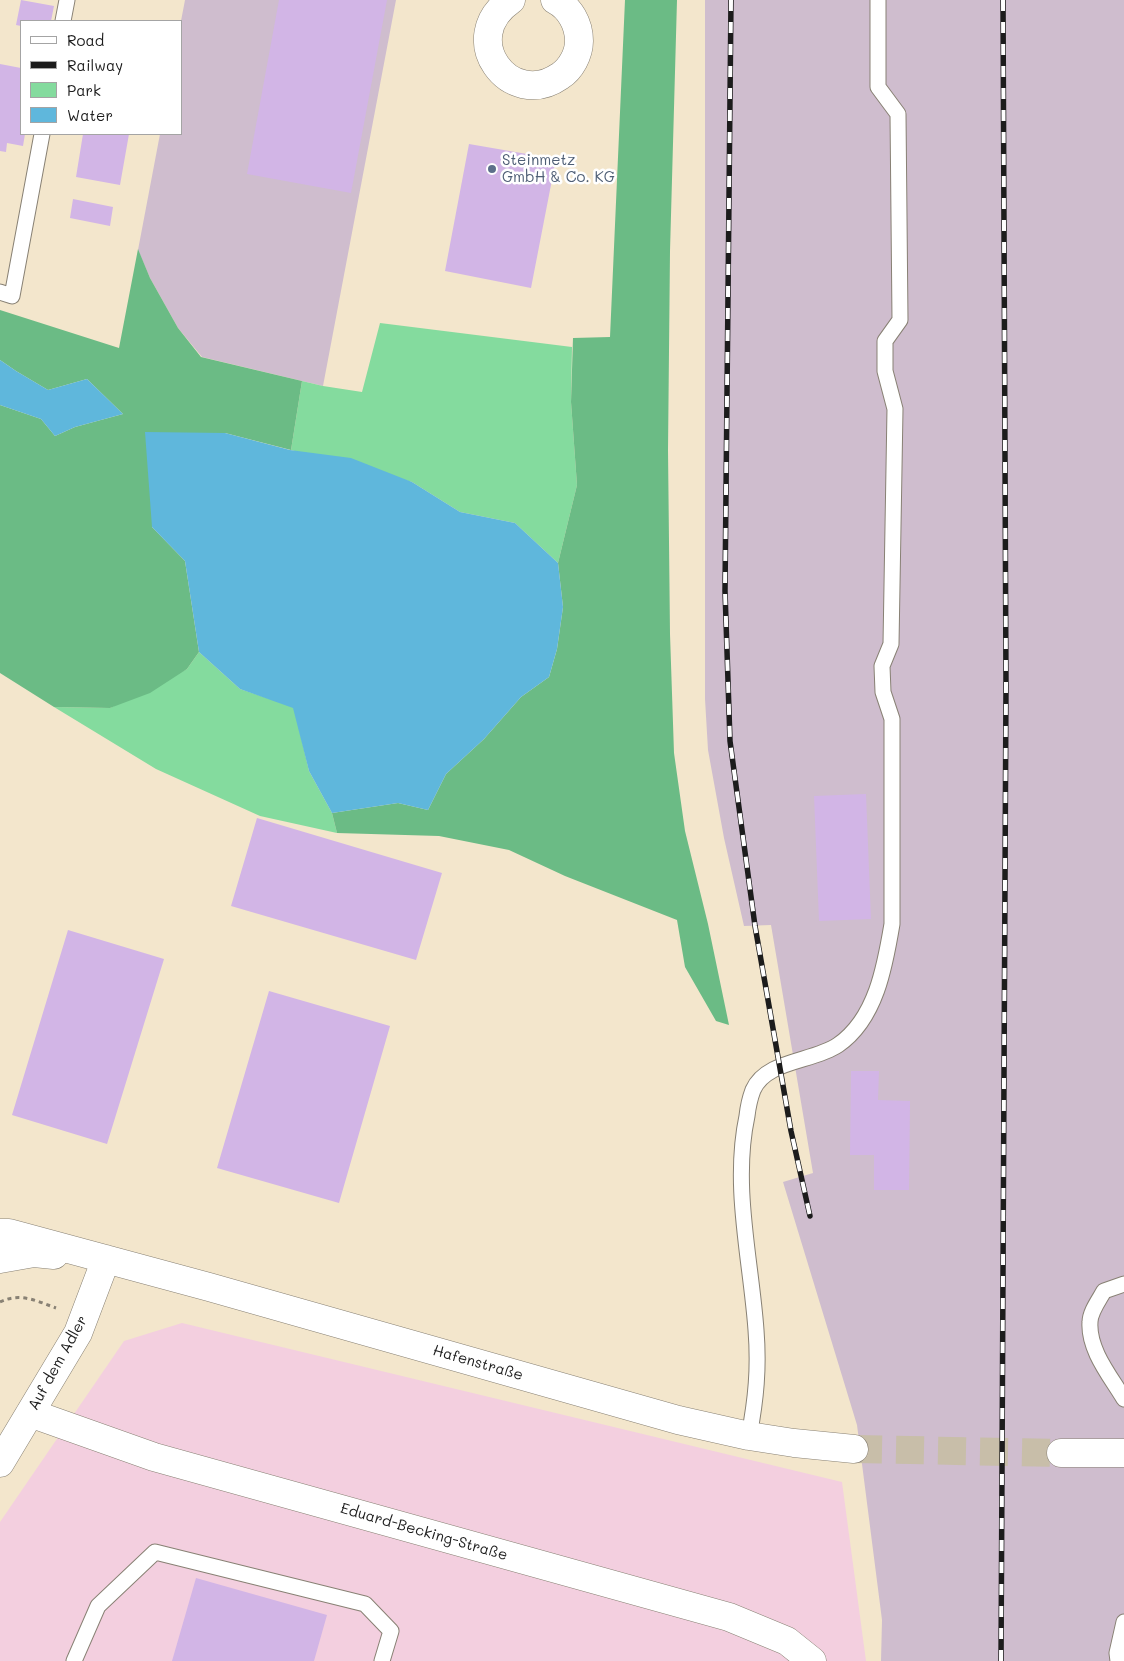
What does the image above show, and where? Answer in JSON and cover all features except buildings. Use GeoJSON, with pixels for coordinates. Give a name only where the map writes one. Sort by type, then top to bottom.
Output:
{"type":"FeatureCollection","features":[{"type":"Feature","properties":{"kind":"street"},"geometry":{"type":"LineString","coordinates":[[508,1],[496,13],[489,29],[488,45],[492,60],[500,71],[520,84],[536,86],[552,82],[565,73],[574,60],[579,45],[575,20],[569,11],[555,0]]}},
{"type":"Feature","properties":{"kind":"street","name":"Hafenstraße"},"geometry":{"type":"LineString","coordinates":[[0,1233],[209,1287],[678,1420],[749,1436],[854,1449]]}},
{"type":"Feature","properties":{"kind":"street","name":"Hafenstraße"},"geometry":{"type":"LineString","coordinates":[[0,1260],[34,1253],[106,1260]]}},
{"type":"Feature","properties":{"kind":"street","name":"Auf dem Adler"},"geometry":{"type":"LineString","coordinates":[[0,1463],[63,1361],[78,1333],[106,1260]]}},
{"type":"Feature","properties":{"kind":"street","name":"Eduard-Becking-Straße"},"geometry":{"type":"LineString","coordinates":[[30,1413],[154,1457],[729,1617],[787,1641],[812,1661]]}},
{"type":"Feature","properties":{"kind":"street"},"geometry":{"type":"LineString","coordinates":[[1061,1452],[1124,1453]]}},
{"type":"Feature","properties":{"kind":"lane"},"geometry":{"type":"LineString","coordinates":[[63,20],[67,0]]}},
{"type":"Feature","properties":{"kind":"lane"},"geometry":{"type":"LineString","coordinates":[[749,1436],[756,1397],[756,1347],[743,1211],[742,1148],[744,1129],[753,1091],[756,1084],[766,1074],[838,1045],[860,1022],[870,1005],[879,983],[887,954],[892,924],[892,719],[883,692],[882,666],[891,644],[895,409],[885,371],[884,341],[900,320],[898,114],[878,87],[878,0]]}},
{"type":"Feature","properties":{"kind":"lane"},"geometry":{"type":"LineString","coordinates":[[0,292],[12,296],[42,135]]}},
{"type":"Feature","properties":{"kind":"lane"},"geometry":{"type":"LineString","coordinates":[[1124,1284],[1104,1291],[1096,1304],[1090,1321],[1092,1340],[1098,1357],[1124,1399]]}},
{"type":"Feature","properties":{"kind":"lane"},"geometry":{"type":"LineString","coordinates":[[74,1661],[98,1606],[155,1552],[365,1604],[390,1630],[382,1661]]}},
{"type":"Feature","properties":{"kind":"lane"},"geometry":{"type":"LineString","coordinates":[[1118,1661],[1117,1653],[1124,1622]]}},
{"type":"Feature","properties":{"kind":"path"},"geometry":{"type":"LineString","coordinates":[[0,1302],[26,1297],[84,1319]]}},
{"type":"Feature","properties":{"kind":"shaded area"},"geometry":{"type":"Polygon","coordinates":[[[185,0],[396,0],[323,386],[202,357],[178,328],[150,278],[138,250],[160,135],[182,135],[181,20],[185,0]]]}},
{"type":"Feature","properties":{"kind":"shaded area"},"geometry":{"type":"Polygon","coordinates":[[[705,0],[1124,0],[1124,1661],[881,1661],[882,1620],[857,1425],[783,1182],[813,1173],[771,925],[744,926],[724,838],[708,750],[705,699],[705,0]]]}},
{"type":"Feature","properties":{"kind":"shaded area"},"geometry":{"type":"Polygon","coordinates":[[[182,1323],[842,1482],[866,1661],[0,1661],[0,1522],[124,1341],[182,1323]]]}},
{"type":"Feature","properties":{"kind":"green space"},"geometry":{"type":"Polygon","coordinates":[[[625,0],[677,0],[670,251],[668,450],[670,634],[674,753],[685,831],[708,924],[729,1025],[716,1021],[685,967],[677,920],[565,876],[509,850],[439,836],[337,833],[332,813],[398,803],[428,810],[446,774],[484,739],[521,697],[549,677],[557,649],[563,607],[558,563],[577,485],[571,402],[573,338],[610,337],[625,0]]]}},
{"type":"Feature","properties":{"kind":"green space"},"geometry":{"type":"Polygon","coordinates":[[[138,249],[150,278],[178,328],[201,357],[302,381],[291,450],[225,433],[152,527],[185,561],[199,652],[187,669],[150,693],[110,708],[54,707],[0,673],[0,405],[41,419],[55,436],[75,427],[123,414],[87,379],[48,390],[0,360],[0,310],[119,348],[138,249]]]}},
{"type":"Feature","properties":{"kind":"green space"},"geometry":{"type":"Polygon","coordinates":[[[380,323],[572,347],[571,402],[577,485],[558,563],[515,523],[460,512],[412,482],[291,450],[302,381],[362,392],[380,323]]]}},
{"type":"Feature","properties":{"kind":"green space"},"geometry":{"type":"Polygon","coordinates":[[[199,652],[240,689],[294,707],[309,771],[332,813],[337,833],[260,816],[156,769],[54,707],[110,708],[187,669],[199,652]]]}},
{"type":"Feature","properties":{"kind":"water"},"geometry":{"type":"Polygon","coordinates":[[[0,360],[48,390],[87,379],[123,414],[75,427],[55,436],[41,419],[0,405],[0,360]]]}},
{"type":"Feature","properties":{"kind":"water"},"geometry":{"type":"Polygon","coordinates":[[[145,432],[225,433],[290,450],[351,458],[412,482],[460,512],[515,523],[558,563],[563,607],[557,649],[549,677],[521,697],[484,739],[446,774],[428,810],[398,803],[332,813],[309,771],[293,708],[240,689],[199,652],[185,561],[152,527],[145,432]]]}},
{"type":"Feature","properties":{"kind":"tunnel"},"geometry":{"type":"LineString","coordinates":[[854,1449],[1061,1453]]}},
{"type":"Feature","properties":{"kind":"railway"},"geometry":{"type":"LineString","coordinates":[[731,0],[725,591],[730,741],[755,926],[791,1131],[810,1216]]}},
{"type":"Feature","properties":{"kind":"railway"},"geometry":{"type":"LineString","coordinates":[[1001,1661],[1006,685],[1003,0]]}},
{"type":"Feature","properties":{"kind":"place","name":"Steinmetz GmbH & Co. KG"},"geometry":{"type":"Point","coordinates":[492,169]}}]}
